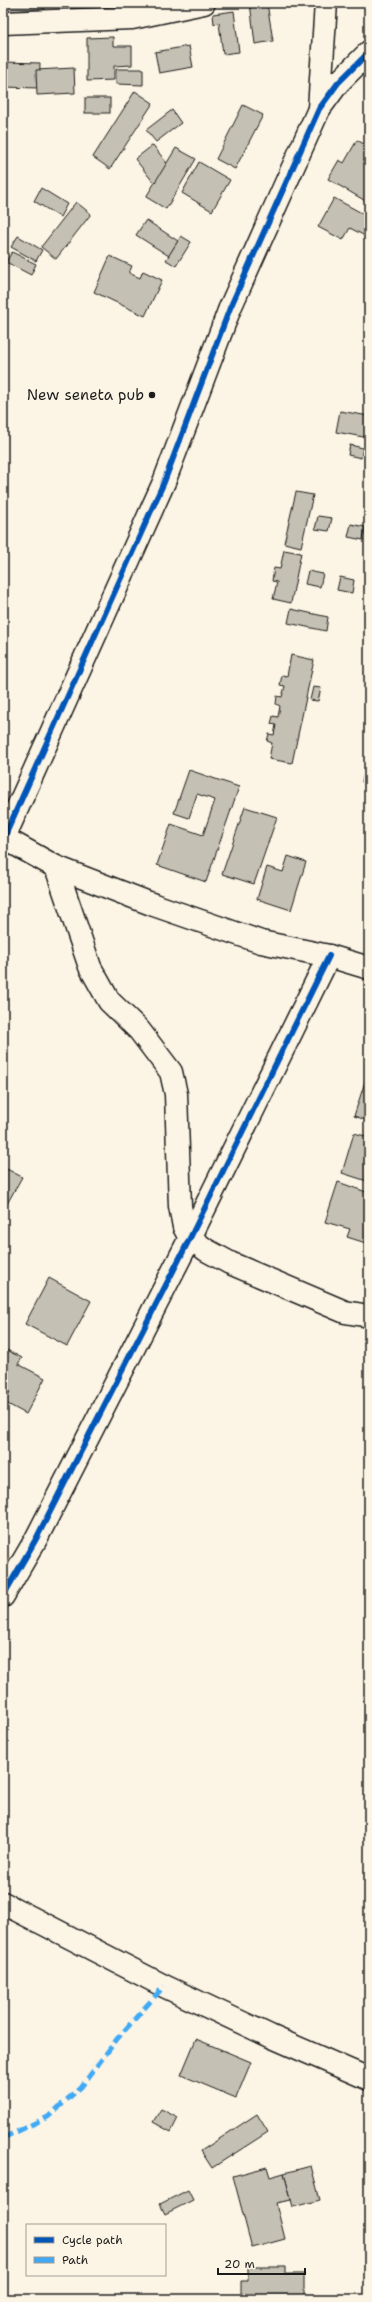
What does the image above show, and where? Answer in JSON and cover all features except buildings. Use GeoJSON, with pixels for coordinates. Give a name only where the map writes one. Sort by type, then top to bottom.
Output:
{"type":"FeatureCollection","features":[{"type":"Feature","properties":{"kind":"street"},"geometry":{"type":"LineString","coordinates":[[3,23],[132,18],[204,3]]}},
{"type":"Feature","properties":{"kind":"street"},"geometry":{"type":"LineString","coordinates":[[318,109],[326,3]]}},
{"type":"Feature","properties":{"kind":"street"},"geometry":{"type":"LineString","coordinates":[[369,52],[338,83],[318,109],[230,308],[164,482],[3,839],[56,867],[154,905],[261,942],[329,956],[369,968]]}},
{"type":"Feature","properties":{"kind":"street"},"geometry":{"type":"LineString","coordinates":[[56,867],[90,967],[109,1002],[139,1030],[171,1072],[177,1101],[180,1206],[184,1227],[190,1238],[206,1250],[230,1263],[280,1282],[345,1312],[369,1316]]}},
{"type":"Feature","properties":{"kind":"street"},"geometry":{"type":"LineString","coordinates":[[3,1596],[36,1539],[190,1238],[329,956]]}},
{"type":"Feature","properties":{"kind":"street"},"geometry":{"type":"LineString","coordinates":[[3,1903],[164,1986],[270,2036],[369,2080]]}},
{"type":"Feature","properties":{"kind":"marked path"},"geometry":{"type":"LineString","coordinates":[[3,2138],[48,2117],[81,2087],[117,2039],[164,1986]]}},
{"type":"Feature","properties":{"kind":"cycle path"},"geometry":{"type":"LineString","coordinates":[[3,840],[164,482],[230,308],[319,109],[338,83],[369,52]]}},
{"type":"Feature","properties":{"kind":"cycle path"},"geometry":{"type":"LineString","coordinates":[[3,1596],[36,1539],[190,1238],[329,956]]}},
{"type":"Feature","properties":{"kind":"place","name":"New seneta pub"},"geometry":{"type":"Point","coordinates":[152,395]}}]}
